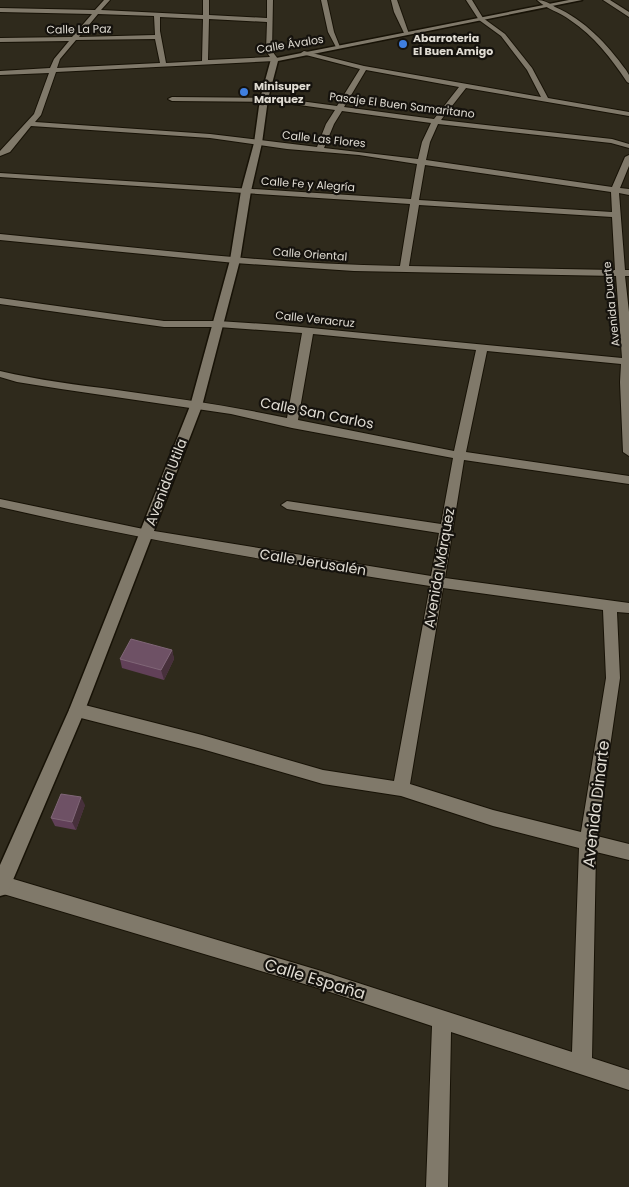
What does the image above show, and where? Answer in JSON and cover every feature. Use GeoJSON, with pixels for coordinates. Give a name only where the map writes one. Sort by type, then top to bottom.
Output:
{"type":"FeatureCollection","features":[{"type":"Feature","properties":{"kind":"street"},"geometry":{"type":"LineString","coordinates":[[0,154],[7,150],[37,115],[57,59],[107,0]]}},
{"type":"Feature","properties":{"kind":"street"},"geometry":{"type":"LineString","coordinates":[[205,62],[206,0]]}},
{"type":"Feature","properties":{"kind":"street"},"geometry":{"type":"LineString","coordinates":[[270,0],[269,52],[275,59]]}},
{"type":"Feature","properties":{"kind":"street"},"geometry":{"type":"LineString","coordinates":[[324,0],[331,32],[338,46]]}},
{"type":"Feature","properties":{"kind":"street"},"geometry":{"type":"LineString","coordinates":[[394,0],[397,12],[407,33]]}},
{"type":"Feature","properties":{"kind":"street"},"geometry":{"type":"LineString","coordinates":[[469,0],[482,19],[502,35],[530,69],[546,100]]}},
{"type":"Feature","properties":{"kind":"street"},"geometry":{"type":"LineString","coordinates":[[540,0],[547,6],[564,13],[588,32],[619,63],[629,80]]}},
{"type":"Feature","properties":{"kind":"street","name":"Calle Ávalos"},"geometry":{"type":"LineString","coordinates":[[0,73],[275,59],[579,0]]}},
{"type":"Feature","properties":{"kind":"street"},"geometry":{"type":"LineString","coordinates":[[606,0],[629,15]]}},
{"type":"Feature","properties":{"kind":"street"},"geometry":{"type":"LineString","coordinates":[[1,7],[270,20]]}},
{"type":"Feature","properties":{"kind":"street"},"geometry":{"type":"LineString","coordinates":[[157,15],[158,37],[163,64]]}},
{"type":"Feature","properties":{"kind":"street","name":"Calle La Paz"},"geometry":{"type":"LineString","coordinates":[[0,40],[158,37]]}},
{"type":"Feature","properties":{"kind":"street"},"geometry":{"type":"LineString","coordinates":[[304,53],[364,68],[629,114]]}},
{"type":"Feature","properties":{"kind":"street","name":"Avenida Utila"},"geometry":{"type":"LineString","coordinates":[[1,885],[77,710],[196,406],[235,260],[246,190],[258,142],[264,100],[275,59]]}},
{"type":"Feature","properties":{"kind":"street"},"geometry":{"type":"LineString","coordinates":[[320,149],[339,109],[364,68]]}},
{"type":"Feature","properties":{"kind":"street"},"geometry":{"type":"LineString","coordinates":[[404,270],[420,162],[428,134],[442,110],[464,86]]}},
{"type":"Feature","properties":{"kind":"street","name":"Pasaje El Buen Samaritano"},"geometry":{"type":"LineString","coordinates":[[172,99],[278,100],[436,122],[612,140],[629,146]]}},
{"type":"Feature","properties":{"kind":"street","name":"Calle Las Flores"},"geometry":{"type":"LineString","coordinates":[[30,124],[210,136],[615,188],[629,192]]}},
{"type":"Feature","properties":{"kind":"street","name":"Avenida Duarte"},"geometry":{"type":"LineString","coordinates":[[629,157],[615,188],[615,215],[624,273],[628,351],[625,382],[629,452]]}},
{"type":"Feature","properties":{"kind":"street","name":"Calle Fe y Alegría"},"geometry":{"type":"LineString","coordinates":[[0,175],[615,215]]}},
{"type":"Feature","properties":{"kind":"street","name":"Calle Oriental"},"geometry":{"type":"LineString","coordinates":[[0,237],[235,260],[404,270],[624,273]]}},
{"type":"Feature","properties":{"kind":"street","name":"Calle Veracruz"},"geometry":{"type":"LineString","coordinates":[[0,301],[164,324],[218,324],[308,331],[628,362]]}},
{"type":"Feature","properties":{"kind":"street"},"geometry":{"type":"LineString","coordinates":[[292,424],[308,331]]}},
{"type":"Feature","properties":{"kind":"street","name":"Avenida Márquez"},"geometry":{"type":"LineString","coordinates":[[402,789],[459,456],[482,348]]}},
{"type":"Feature","properties":{"kind":"street","name":"Calle San Carlos"},"geometry":{"type":"LineString","coordinates":[[0,374],[17,379],[61,386],[231,410],[428,451],[629,480]]}},
{"type":"Feature","properties":{"kind":"street","name":"Calle Jerusalén"},"geometry":{"type":"LineString","coordinates":[[0,503],[146,534],[437,581],[629,608]]}},
{"type":"Feature","properties":{"kind":"street"},"geometry":{"type":"LineString","coordinates":[[287,505],[446,529]]}},
{"type":"Feature","properties":{"kind":"street","name":"Avenida Dinarte"},"geometry":{"type":"LineString","coordinates":[[582,1064],[588,842],[613,678],[610,605]]}},
{"type":"Feature","properties":{"kind":"street"},"geometry":{"type":"LineString","coordinates":[[77,710],[202,742],[322,777],[402,789],[493,818],[629,852]]}},
{"type":"Feature","properties":{"kind":"street","name":"Calle España"},"geometry":{"type":"LineString","coordinates":[[1,885],[442,1018],[629,1080]]}},
{"type":"Feature","properties":{"kind":"street"},"geometry":{"type":"LineString","coordinates":[[437,1187],[442,1018]]}},
{"type":"Feature","properties":{"kind":"building"},"geometry":{"type":"Polygon","coordinates":[[[131,639],[172,650],[161,670],[120,659],[131,639]]]}},
{"type":"Feature","properties":{"kind":"building"},"geometry":{"type":"Polygon","coordinates":[[[61,794],[81,797],[72,822],[51,818],[61,794]]]}},
{"type":"Feature","properties":{"kind":"place","name":"Abarroteria El Buen Amigo"},"geometry":{"type":"Point","coordinates":[403,44]}},
{"type":"Feature","properties":{"kind":"place","name":"Minisuper Marquez"},"geometry":{"type":"Point","coordinates":[244,92]}}]}
